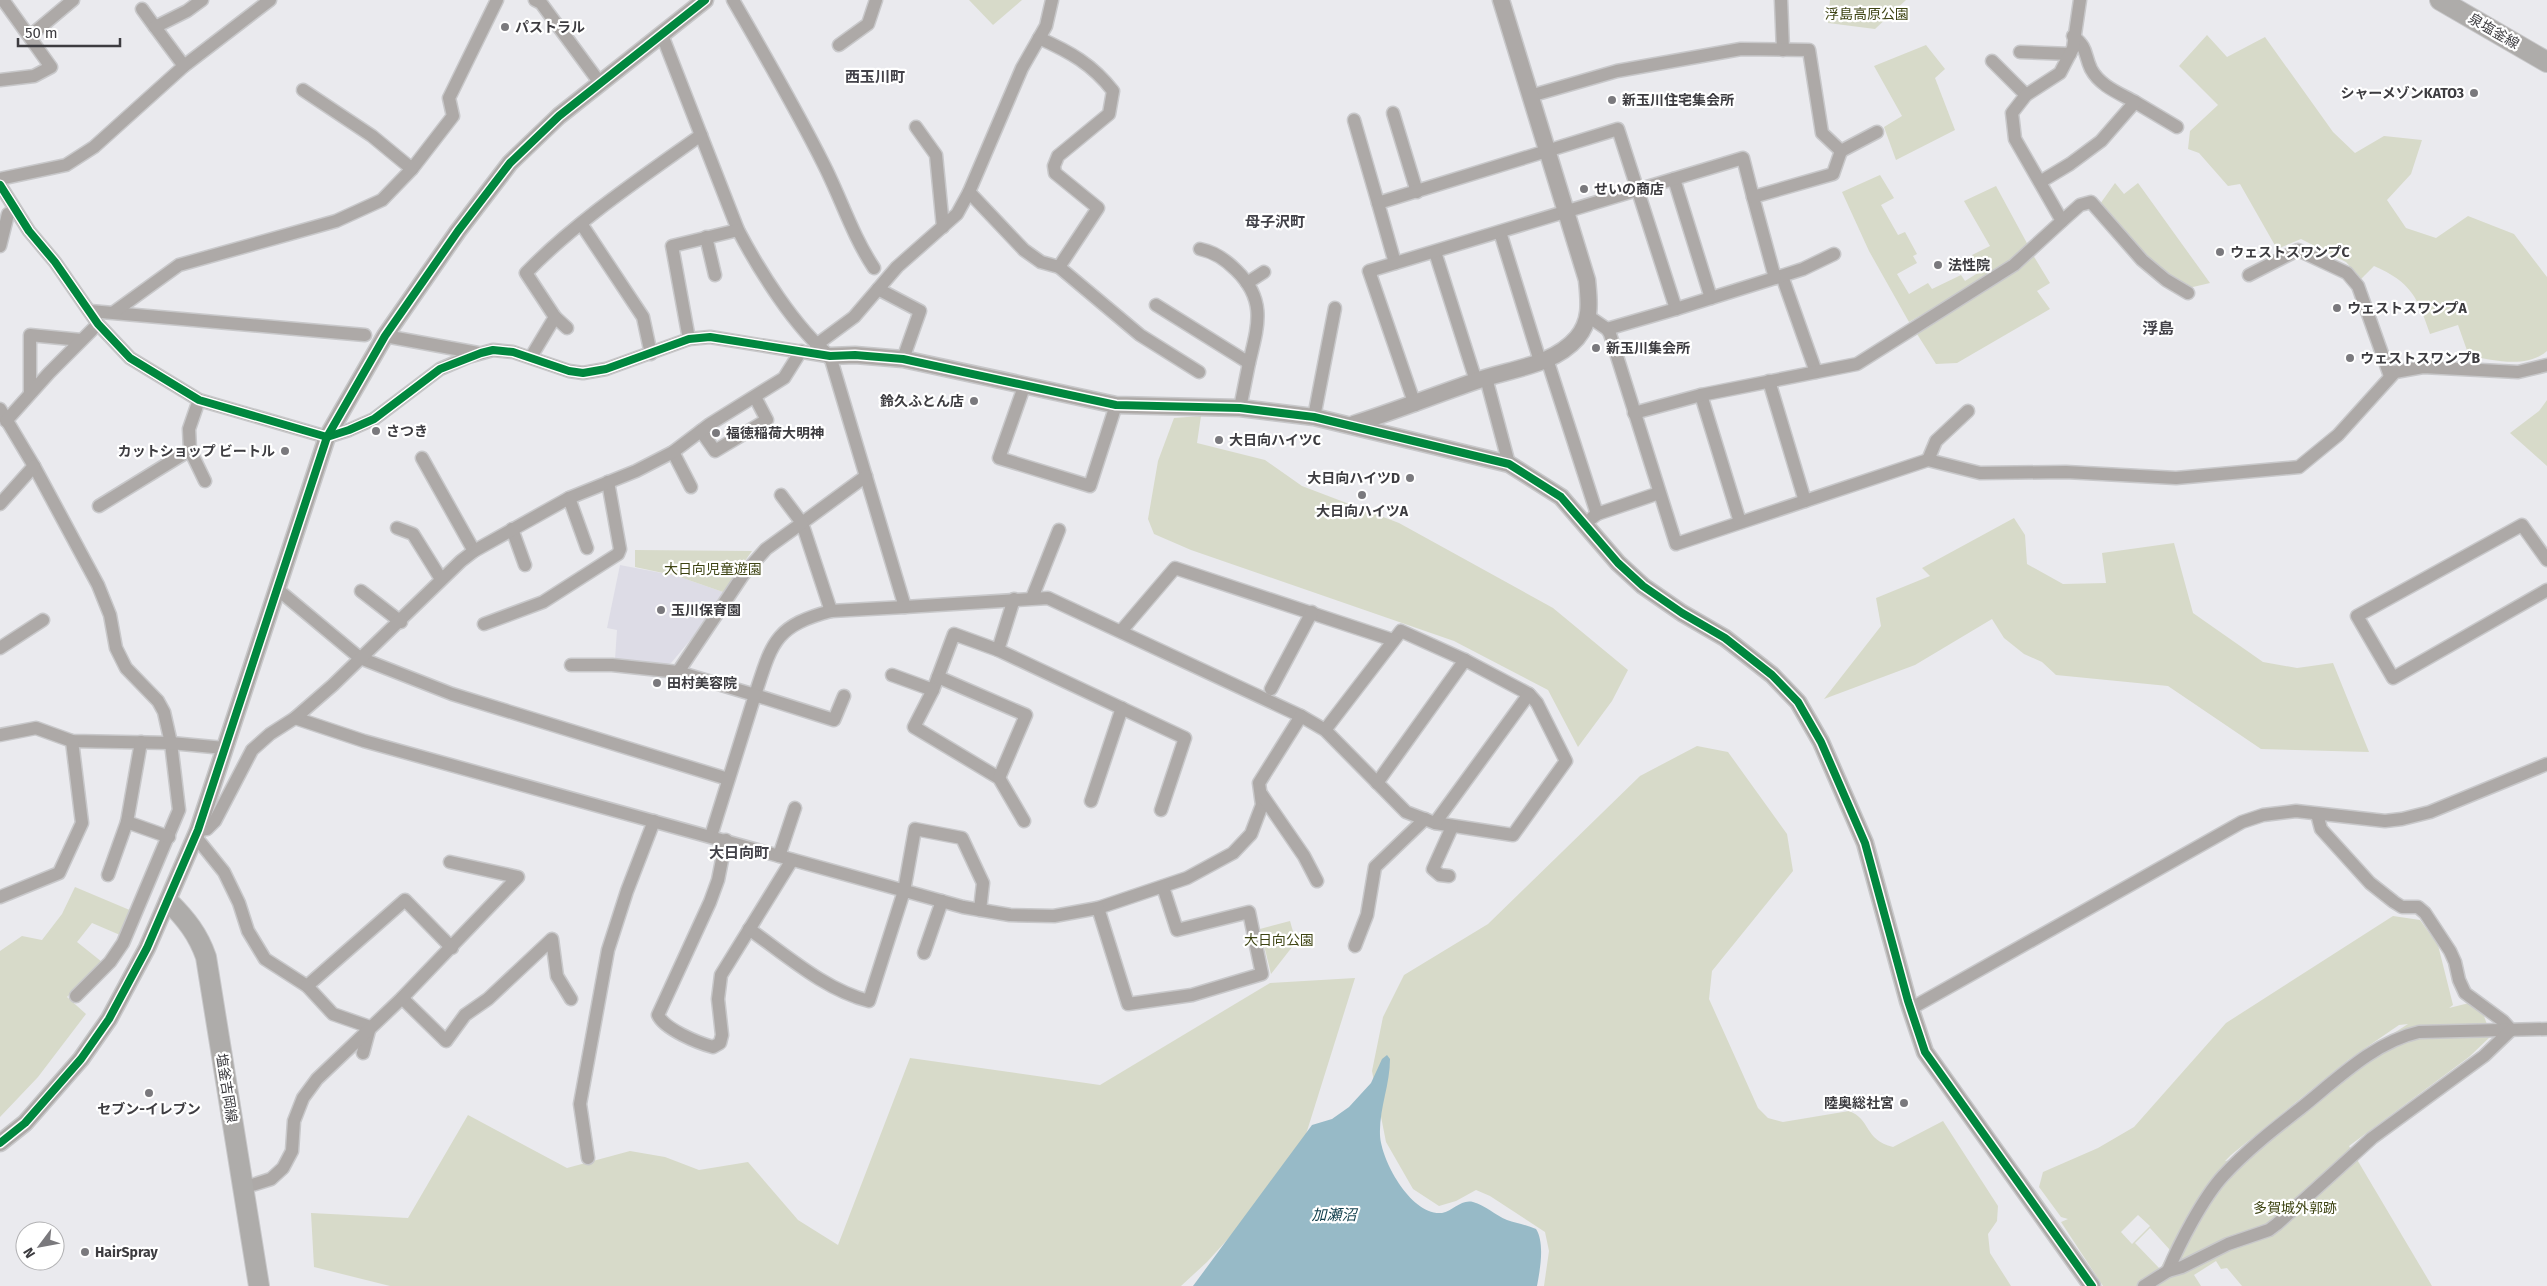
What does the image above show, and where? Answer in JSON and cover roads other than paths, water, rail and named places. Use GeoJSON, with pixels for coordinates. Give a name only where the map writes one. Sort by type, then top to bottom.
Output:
{"type":"FeatureCollection","features":[{"type":"Feature","properties":{"kind":"main road","name":"泉塩釜線"},"geometry":{"type":"LineString","coordinates":[[2440,0],[2467,7],[2547,62]]}},
{"type":"Feature","properties":{"kind":"main road","name":"塩釜吉岡線"},"geometry":{"type":"LineString","coordinates":[[169,902],[184,917],[199,938],[206,957],[259,1286]]}},
{"type":"Feature","properties":{"kind":"street"},"geometry":{"type":"LineString","coordinates":[[0,80],[34,76],[52,67],[3,0]]}},
{"type":"Feature","properties":{"kind":"street"},"geometry":{"type":"LineString","coordinates":[[30,36],[74,0]]}},
{"type":"Feature","properties":{"kind":"street"},"geometry":{"type":"LineString","coordinates":[[155,27],[187,11],[202,0]]}},
{"type":"Feature","properties":{"kind":"street"},"geometry":{"type":"LineString","coordinates":[[0,179],[66,165],[94,146],[184,66],[270,0]]}},
{"type":"Feature","properties":{"kind":"street"},"geometry":{"type":"LineString","coordinates":[[114,312],[179,265],[336,221],[382,200],[412,169],[453,116],[449,98],[497,0]]}},
{"type":"Feature","properties":{"kind":"street"},"geometry":{"type":"LineString","coordinates":[[535,0],[541,3],[600,83]]}},
{"type":"Feature","properties":{"kind":"street"},"geometry":{"type":"LineString","coordinates":[[0,1143],[25,1123],[52,1094],[109,1019],[169,902],[197,833],[326,437],[385,336],[458,231],[510,163],[559,116],[705,0]]}},
{"type":"Feature","properties":{"kind":"street"},"geometry":{"type":"LineString","coordinates":[[733,0],[783,86],[824,164],[860,248],[874,268]]}},
{"type":"Feature","properties":{"kind":"street"},"geometry":{"type":"LineString","coordinates":[[839,45],[868,24],[876,0]]}},
{"type":"Feature","properties":{"kind":"street"},"geometry":{"type":"LineString","coordinates":[[816,345],[854,318],[896,266],[957,214],[969,192],[1022,68],[1046,26],[1052,0]]}},
{"type":"Feature","properties":{"kind":"street"},"geometry":{"type":"LineString","coordinates":[[1354,424],[1415,405],[1481,379],[1544,360],[1564,350],[1578,337],[1588,316],[1590,305],[1586,280],[1501,0]]}},
{"type":"Feature","properties":{"kind":"street"},"geometry":{"type":"LineString","coordinates":[[1781,0],[1783,50]]}},
{"type":"Feature","properties":{"kind":"street"},"geometry":{"type":"LineString","coordinates":[[2062,220],[2015,139],[2012,113],[2026,95],[2060,72],[2070,54],[2080,0]]}},
{"type":"Feature","properties":{"kind":"street"},"geometry":{"type":"LineString","coordinates":[[142,9],[184,66]]}},
{"type":"Feature","properties":{"kind":"street"},"geometry":{"type":"LineString","coordinates":[[662,34],[738,230],[754,259],[816,345],[830,356],[905,606]]}},
{"type":"Feature","properties":{"kind":"street"},"geometry":{"type":"LineString","coordinates":[[2073,36],[2083,44],[2091,68],[2098,79],[2109,88],[2177,127]]}},
{"type":"Feature","properties":{"kind":"street"},"geometry":{"type":"LineString","coordinates":[[1039,38],[1069,52],[1098,72],[1113,91],[1110,114],[1058,156],[1054,166],[1055,173],[1098,208],[1060,267]]}},
{"type":"Feature","properties":{"kind":"street"},"geometry":{"type":"LineString","coordinates":[[1530,96],[1617,71],[1741,49],[1809,50],[1822,133],[1841,151]]}},
{"type":"Feature","properties":{"kind":"street"},"geometry":{"type":"LineString","coordinates":[[2020,52],[2070,54]]}},
{"type":"Feature","properties":{"kind":"street"},"geometry":{"type":"LineString","coordinates":[[1992,60],[2026,95]]}},
{"type":"Feature","properties":{"kind":"street"},"geometry":{"type":"LineString","coordinates":[[303,90],[372,136],[412,169]]}},
{"type":"Feature","properties":{"kind":"street"},"geometry":{"type":"LineString","coordinates":[[2040,182],[2070,164],[2101,141],[2135,102]]}},
{"type":"Feature","properties":{"kind":"street"},"geometry":{"type":"LineString","coordinates":[[1393,113],[1417,192]]}},
{"type":"Feature","properties":{"kind":"street"},"geometry":{"type":"LineString","coordinates":[[1354,120],[1395,263]]}},
{"type":"Feature","properties":{"kind":"street"},"geometry":{"type":"LineString","coordinates":[[916,127],[936,155],[943,227]]}},
{"type":"Feature","properties":{"kind":"street"},"geometry":{"type":"LineString","coordinates":[[1378,203],[1618,129],[1676,309]]}},
{"type":"Feature","properties":{"kind":"street"},"geometry":{"type":"LineString","coordinates":[[1753,198],[1833,174],[1841,151],[1877,132]]}},
{"type":"Feature","properties":{"kind":"street"},"geometry":{"type":"LineString","coordinates":[[567,328],[555,316],[526,273],[541,257],[701,135]]}},
{"type":"Feature","properties":{"kind":"street"},"geometry":{"type":"LineString","coordinates":[[1415,405],[1369,271],[1743,158],[1753,198],[1778,277],[1816,372]]}},
{"type":"Feature","properties":{"kind":"street"},"geometry":{"type":"LineString","coordinates":[[1674,179],[1710,298]]}},
{"type":"Feature","properties":{"kind":"street"},"geometry":{"type":"LineString","coordinates":[[0,185],[29,231],[61,269],[98,324],[130,358],[199,400],[326,437],[349,430],[374,419],[440,369],[481,353],[493,350],[531,357],[568,371],[583,373],[606,369],[690,339],[710,337],[830,356],[855,355],[903,359],[1116,405],[1240,408],[1314,416],[1354,424],[1509,464],[1591,518]]}},
{"type":"Feature","properties":{"kind":"street"},"geometry":{"type":"LineString","coordinates":[[969,192],[1024,250],[1041,262],[1060,267],[1140,335],[1199,372]]}},
{"type":"Feature","properties":{"kind":"street"},"geometry":{"type":"LineString","coordinates":[[1634,413],[1701,395],[1857,364],[2014,265],[2062,220],[2080,206],[2091,202],[2142,260],[2166,280],[2188,292]]}},
{"type":"Feature","properties":{"kind":"street"},"geometry":{"type":"LineString","coordinates":[[0,246],[8,214],[15,210]]}},
{"type":"Feature","properties":{"kind":"street"},"geometry":{"type":"LineString","coordinates":[[582,225],[643,317],[651,354]]}},
{"type":"Feature","properties":{"kind":"street"},"geometry":{"type":"LineString","coordinates":[[690,339],[672,246],[738,230]]}},
{"type":"Feature","properties":{"kind":"street"},"geometry":{"type":"LineString","coordinates":[[1500,232],[1544,360],[1591,518],[1618,563],[1643,586],[1682,613],[1725,638],[1772,675],[1798,702],[1821,742],[1865,844],[1910,1009],[1925,1052],[2092,1286]]}},
{"type":"Feature","properties":{"kind":"street"},"geometry":{"type":"LineString","coordinates":[[706,237],[715,275]]}},
{"type":"Feature","properties":{"kind":"street"},"geometry":{"type":"LineString","coordinates":[[1200,249],[1208,250],[1228,262],[1247,283],[1255,296],[1259,326],[1240,408]]}},
{"type":"Feature","properties":{"kind":"street"},"geometry":{"type":"LineString","coordinates":[[2249,276],[2298,250],[2347,273],[2358,286],[2390,376]]}},
{"type":"Feature","properties":{"kind":"street"},"geometry":{"type":"LineString","coordinates":[[1435,252],[1481,379],[1509,464]]}},
{"type":"Feature","properties":{"kind":"street"},"geometry":{"type":"LineString","coordinates":[[1607,329],[1803,269],[1834,254]]}},
{"type":"Feature","properties":{"kind":"street"},"geometry":{"type":"LineString","coordinates":[[1247,283],[1264,272]]}},
{"type":"Feature","properties":{"kind":"street"},"geometry":{"type":"LineString","coordinates":[[878,289],[920,311],[903,359]]}},
{"type":"Feature","properties":{"kind":"street"},"geometry":{"type":"LineString","coordinates":[[1156,305],[1249,363]]}},
{"type":"Feature","properties":{"kind":"street"},"geometry":{"type":"LineString","coordinates":[[1314,416],[1336,308]]}},
{"type":"Feature","properties":{"kind":"street"},"geometry":{"type":"LineString","coordinates":[[90,311],[365,335]]}},
{"type":"Feature","properties":{"kind":"street"},"geometry":{"type":"LineString","coordinates":[[531,357],[555,316]]}},
{"type":"Feature","properties":{"kind":"street"},"geometry":{"type":"LineString","coordinates":[[1588,316],[1607,329],[1676,544],[1928,460],[1980,473],[2066,472],[2176,478],[2299,467],[2338,436],[2394,372],[2423,367],[2518,372],[2547,365]]}},
{"type":"Feature","properties":{"kind":"street"},"geometry":{"type":"LineString","coordinates":[[76,996],[110,962],[123,943],[179,810],[164,712],[158,701],[126,668],[116,648],[110,615],[98,585],[34,466],[3,415],[30,392],[98,324]]}},
{"type":"Feature","properties":{"kind":"street"},"geometry":{"type":"LineString","coordinates":[[30,392],[30,335],[81,340]]}},
{"type":"Feature","properties":{"kind":"street"},"geometry":{"type":"LineString","coordinates":[[385,336],[481,353]]}},
{"type":"Feature","properties":{"kind":"street"},"geometry":{"type":"LineString","coordinates":[[197,833],[207,829],[215,821],[252,750],[270,734],[295,718],[401,622],[442,579],[474,551],[569,498],[673,452],[701,431],[784,378],[801,352]]}},
{"type":"Feature","properties":{"kind":"street"},"geometry":{"type":"LineString","coordinates":[[1769,381],[1805,501]]}},
{"type":"Feature","properties":{"kind":"street"},"geometry":{"type":"LineString","coordinates":[[1025,384],[999,458],[1090,486],[1116,405]]}},
{"type":"Feature","properties":{"kind":"street"},"geometry":{"type":"LineString","coordinates":[[1701,395],[1740,522]]}},
{"type":"Feature","properties":{"kind":"street"},"geometry":{"type":"LineString","coordinates":[[701,431],[715,451],[767,420],[755,397]]}},
{"type":"Feature","properties":{"kind":"street"},"geometry":{"type":"LineString","coordinates":[[199,400],[189,428],[190,450],[205,482]]}},
{"type":"Feature","properties":{"kind":"street"},"geometry":{"type":"LineString","coordinates":[[1928,460],[1936,440],[1968,411]]}},
{"type":"Feature","properties":{"kind":"street"},"geometry":{"type":"LineString","coordinates":[[99,506],[190,450]]}},
{"type":"Feature","properties":{"kind":"street"},"geometry":{"type":"LineString","coordinates":[[673,452],[691,487]]}},
{"type":"Feature","properties":{"kind":"street"},"geometry":{"type":"LineString","coordinates":[[422,458],[474,551]]}},
{"type":"Feature","properties":{"kind":"street"},"geometry":{"type":"LineString","coordinates":[[0,504],[34,466]]}},
{"type":"Feature","properties":{"kind":"street"},"geometry":{"type":"LineString","coordinates":[[678,672],[743,575],[766,549],[866,476]]}},
{"type":"Feature","properties":{"kind":"street"},"geometry":{"type":"LineString","coordinates":[[484,624],[543,602],[618,554],[620,549],[608,482]]}},
{"type":"Feature","properties":{"kind":"street"},"geometry":{"type":"LineString","coordinates":[[1591,518],[1659,493]]}},
{"type":"Feature","properties":{"kind":"street"},"geometry":{"type":"LineString","coordinates":[[781,495],[802,523],[831,611]]}},
{"type":"Feature","properties":{"kind":"street"},"geometry":{"type":"LineString","coordinates":[[569,498],[587,548]]}},
{"type":"Feature","properties":{"kind":"street"},"geometry":{"type":"LineString","coordinates":[[2547,560],[2522,525],[2357,616],[2393,678],[2547,590]]}},
{"type":"Feature","properties":{"kind":"street"},"geometry":{"type":"LineString","coordinates":[[397,528],[413,534],[442,579]]}},
{"type":"Feature","properties":{"kind":"street"},"geometry":{"type":"LineString","coordinates":[[512,529],[525,565]]}},
{"type":"Feature","properties":{"kind":"street"},"geometry":{"type":"LineString","coordinates":[[1032,598],[1059,530]]}},
{"type":"Feature","properties":{"kind":"street"},"geometry":{"type":"LineString","coordinates":[[1122,630],[1174,568],[1393,640]]}},
{"type":"Feature","properties":{"kind":"street"},"geometry":{"type":"LineString","coordinates":[[276,588],[360,658],[452,694],[728,779]]}},
{"type":"Feature","properties":{"kind":"street"},"geometry":{"type":"LineString","coordinates":[[361,591],[401,622]]}},
{"type":"Feature","properties":{"kind":"street"},"geometry":{"type":"LineString","coordinates":[[998,650],[1014,598]]}},
{"type":"Feature","properties":{"kind":"street"},"geometry":{"type":"LineString","coordinates":[[711,836],[771,646],[785,632],[804,618],[831,611],[1014,598],[1048,598],[1122,630],[1301,716],[1325,730],[1406,812],[1452,827],[1513,835],[1566,761],[1537,703],[1529,694],[1465,660],[1400,631],[1325,730]]}},
{"type":"Feature","properties":{"kind":"street"},"geometry":{"type":"LineString","coordinates":[[1271,689],[1312,612]]}},
{"type":"Feature","properties":{"kind":"street"},"geometry":{"type":"LineString","coordinates":[[0,648],[43,620]]}},
{"type":"Feature","properties":{"kind":"street"},"geometry":{"type":"LineString","coordinates":[[1024,821],[999,778],[914,727],[938,677],[954,634],[998,650],[1185,738],[1161,810]]}},
{"type":"Feature","properties":{"kind":"street"},"geometry":{"type":"LineString","coordinates":[[1377,782],[1465,660]]}},
{"type":"Feature","properties":{"kind":"street"},"geometry":{"type":"LineString","coordinates":[[571,665],[612,665],[678,672],[755,694],[834,720],[844,696]]}},
{"type":"Feature","properties":{"kind":"street"},"geometry":{"type":"LineString","coordinates":[[892,675],[932,690]]}},
{"type":"Feature","properties":{"kind":"street"},"geometry":{"type":"LineString","coordinates":[[938,677],[1026,715],[999,778]]}},
{"type":"Feature","properties":{"kind":"street"},"geometry":{"type":"LineString","coordinates":[[1355,946],[1367,915],[1375,867],[1430,821],[1529,694]]}},
{"type":"Feature","properties":{"kind":"street"},"geometry":{"type":"LineString","coordinates":[[1091,800],[1122,708]]}},
{"type":"Feature","properties":{"kind":"street"},"geometry":{"type":"LineString","coordinates":[[295,718],[364,741],[942,901],[1010,915],[1054,916],[1098,908],[1163,887],[1187,878],[1233,852],[1251,834],[1262,805],[1259,783],[1301,716]]}},
{"type":"Feature","properties":{"kind":"street"},"geometry":{"type":"LineString","coordinates":[[0,735],[36,728],[72,741],[170,743],[224,748]]}},
{"type":"Feature","properties":{"kind":"street"},"geometry":{"type":"LineString","coordinates":[[0,897],[59,873],[82,823],[72,741]]}},
{"type":"Feature","properties":{"kind":"street"},"geometry":{"type":"LineString","coordinates":[[108,875],[127,822],[141,742]]}},
{"type":"Feature","properties":{"kind":"street"},"geometry":{"type":"LineString","coordinates":[[1910,1009],[2242,822],[2263,815],[2287,812],[2385,821],[2402,820],[2430,812],[2547,764]]}},
{"type":"Feature","properties":{"kind":"street"},"geometry":{"type":"LineString","coordinates":[[1262,795],[1304,856],[1317,881]]}},
{"type":"Feature","properties":{"kind":"street"},"geometry":{"type":"LineString","coordinates":[[779,856],[795,808]]}},
{"type":"Feature","properties":{"kind":"street"},"geometry":{"type":"LineString","coordinates":[[2317,814],[2321,829],[2370,883],[2394,902],[2402,906],[2418,907],[2425,913],[2456,962],[2458,980],[2465,993],[2503,1020],[2511,1030]]}},
{"type":"Feature","properties":{"kind":"street"},"geometry":{"type":"LineString","coordinates":[[588,1158],[580,1104],[605,967],[627,892],[654,821]]}},
{"type":"Feature","properties":{"kind":"street"},"geometry":{"type":"LineString","coordinates":[[127,822],[169,837]]}},
{"type":"Feature","properties":{"kind":"street"},"geometry":{"type":"LineString","coordinates":[[1449,876],[1440,875],[1433,869],[1452,827]]}},
{"type":"Feature","properties":{"kind":"street"},"geometry":{"type":"LineString","coordinates":[[750,929],[834,987],[853,997],[869,1001],[904,891],[915,829],[962,838],[983,883],[980,910]]}},
{"type":"Feature","properties":{"kind":"street"},"geometry":{"type":"LineString","coordinates":[[197,833],[224,872],[239,903],[248,931],[265,959],[307,986],[333,1014],[370,1027]]}},
{"type":"Feature","properties":{"kind":"street"},"geometry":{"type":"LineString","coordinates":[[726,840],[718,880],[710,902],[658,1015],[665,1025],[713,1047],[720,1043],[722,1036],[718,999],[721,975],[792,860]]}},
{"type":"Feature","properties":{"kind":"street"},"geometry":{"type":"LineString","coordinates":[[242,1188],[271,1179],[283,1168],[292,1151],[294,1121],[303,1098],[317,1079],[452,948],[518,877],[450,862]]}},
{"type":"Feature","properties":{"kind":"street"},"geometry":{"type":"LineString","coordinates":[[1098,908],[1128,1004],[1192,995],[1262,974],[1249,912],[1177,930],[1163,887]]}},
{"type":"Feature","properties":{"kind":"street"},"geometry":{"type":"LineString","coordinates":[[307,986],[405,900],[452,948]]}},
{"type":"Feature","properties":{"kind":"street"},"geometry":{"type":"LineString","coordinates":[[924,953],[942,901]]}},
{"type":"Feature","properties":{"kind":"street"},"geometry":{"type":"LineString","coordinates":[[402,998],[446,1041],[465,1015],[488,999],[552,939],[557,976],[571,999]]}},
{"type":"Feature","properties":{"kind":"street"},"geometry":{"type":"LineString","coordinates":[[363,1053],[370,1027]]}},
{"type":"Feature","properties":{"kind":"street"},"geometry":{"type":"LineString","coordinates":[[2168,1272],[2206,1201],[2223,1177],[2283,1122],[2346,1072],[2387,1044],[2404,1036],[2419,1032],[2547,1029]]}},
{"type":"Feature","properties":{"kind":"street"},"geometry":{"type":"LineString","coordinates":[[2144,1286],[2168,1272],[2228,1244],[2268,1230],[2277,1224],[2372,1138],[2484,1056],[2511,1030]]}},
{"type":"Feature","properties":{"kind":"water","name":"加瀬沼"},"geometry":{"type":"Polygon","coordinates":[[[1387,1055],[1390,1059],[1390,1069],[1381,1116],[1380,1135],[1386,1158],[1400,1184],[1419,1206],[1430,1212],[1442,1213],[1465,1202],[1473,1202],[1482,1205],[1507,1220],[1536,1229],[1541,1249],[1537,1286],[1193,1286],[1312,1125],[1332,1119],[1349,1107],[1371,1083],[1382,1059],[1387,1055]]]}},
{"type":"Feature","properties":{"kind":"place","name":"パストラル"},"geometry":{"type":"Point","coordinates":[505,27]}},
{"type":"Feature","properties":{"kind":"place","name":"シャーメゾンKATO3"},"geometry":{"type":"Point","coordinates":[2474,93]}},
{"type":"Feature","properties":{"kind":"place","name":"新玉川住宅集会所"},"geometry":{"type":"Point","coordinates":[1612,100]}},
{"type":"Feature","properties":{"kind":"place","name":"せいの商店"},"geometry":{"type":"Point","coordinates":[1584,189]}},
{"type":"Feature","properties":{"kind":"place","name":"ウェストスワンプC"},"geometry":{"type":"Point","coordinates":[2220,252]}},
{"type":"Feature","properties":{"kind":"place","name":"法性院"},"geometry":{"type":"Point","coordinates":[1938,265]}},
{"type":"Feature","properties":{"kind":"place","name":"ウェストスワンプA"},"geometry":{"type":"Point","coordinates":[2337,308]}},
{"type":"Feature","properties":{"kind":"place","name":"新玉川集会所"},"geometry":{"type":"Point","coordinates":[1596,348]}},
{"type":"Feature","properties":{"kind":"place","name":"ウェストスワンプB"},"geometry":{"type":"Point","coordinates":[2350,358]}},
{"type":"Feature","properties":{"kind":"place","name":"鈴久ふとん店"},"geometry":{"type":"Point","coordinates":[974,401]}},
{"type":"Feature","properties":{"kind":"place","name":"さつき"},"geometry":{"type":"Point","coordinates":[376,431]}},
{"type":"Feature","properties":{"kind":"place","name":"福徳稲荷大明神"},"geometry":{"type":"Point","coordinates":[716,433]}},
{"type":"Feature","properties":{"kind":"place","name":"大日向ハイツC"},"geometry":{"type":"Point","coordinates":[1219,440]}},
{"type":"Feature","properties":{"kind":"place","name":"カットショップ ビートル"},"geometry":{"type":"Point","coordinates":[285,451]}},
{"type":"Feature","properties":{"kind":"place","name":"大日向ハイツD"},"geometry":{"type":"Point","coordinates":[1410,478]}},
{"type":"Feature","properties":{"kind":"place","name":"大日向ハイツA"},"geometry":{"type":"Point","coordinates":[1362,495]}},
{"type":"Feature","properties":{"kind":"place","name":"玉川保育園"},"geometry":{"type":"Point","coordinates":[661,610]}},
{"type":"Feature","properties":{"kind":"place","name":"田村美容院"},"geometry":{"type":"Point","coordinates":[657,683]}},
{"type":"Feature","properties":{"kind":"place","name":"セブン-イレブン"},"geometry":{"type":"Point","coordinates":[149,1093]}},
{"type":"Feature","properties":{"kind":"place","name":"陸奥総社宮"},"geometry":{"type":"Point","coordinates":[1904,1103]}},
{"type":"Feature","properties":{"kind":"place","name":"HairSpray"},"geometry":{"type":"Point","coordinates":[85,1252]}},
{"type":"Feature","properties":{"kind":"district","name":"西玉川町"},"geometry":{"type":"Point","coordinates":[875,77]}},
{"type":"Feature","properties":{"kind":"district","name":"母子沢町"},"geometry":{"type":"Point","coordinates":[1275,222]}},
{"type":"Feature","properties":{"kind":"district","name":"浮島"},"geometry":{"type":"Point","coordinates":[2158,328]}},
{"type":"Feature","properties":{"kind":"district","name":"大日向町"},"geometry":{"type":"Point","coordinates":[739,853]}},
{"type":"Feature","properties":{"kind":"park label","name":"浮島高原公園"},"geometry":{"type":"Point","coordinates":[1867,14]}},
{"type":"Feature","properties":{"kind":"park label","name":"大日向児童遊園"},"geometry":{"type":"Point","coordinates":[713,569]}},
{"type":"Feature","properties":{"kind":"park label","name":"大日向公園"},"geometry":{"type":"Point","coordinates":[1279,940]}},
{"type":"Feature","properties":{"kind":"park label","name":"多賀城外郭跡"},"geometry":{"type":"Point","coordinates":[2295,1208]}}]}
